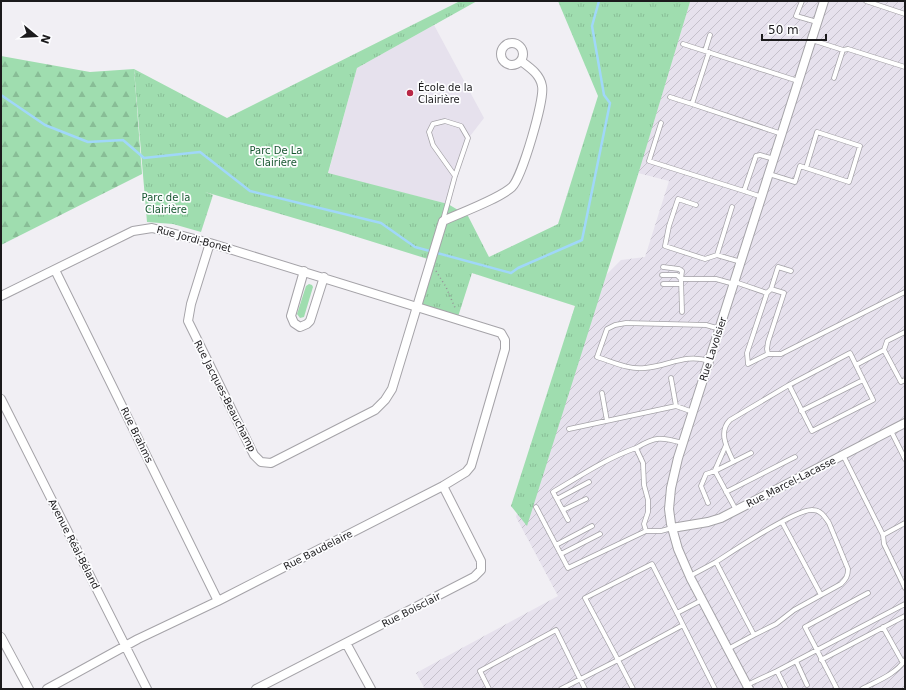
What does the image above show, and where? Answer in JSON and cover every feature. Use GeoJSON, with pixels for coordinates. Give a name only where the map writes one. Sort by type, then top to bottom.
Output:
{"type":"FeatureCollection","features":[{"type":"Feature","properties":{"kind":"street","name":"Rue Lavoisier"},"geometry":{"type":"LineString","coordinates":[[748,687],[680,556],[672,528],[670,495],[675,470],[683,444],[824,1]]}},
{"type":"Feature","properties":{"kind":"street"},"geometry":{"type":"LineString","coordinates":[[443,221],[498,196],[512,187],[521,173],[542,102],[542,85],[536,72],[521,61]]}},
{"type":"Feature","properties":{"kind":"street","name":"Rue Jacques-Beauchamp"},"geometry":{"type":"LineString","coordinates":[[210,242],[190,309],[188,321],[254,455],[261,462],[271,463],[375,410],[386,400],[392,389],[443,221]]}},
{"type":"Feature","properties":{"kind":"street","name":"Rue Jordi-Bonet"},"geometry":{"type":"LineString","coordinates":[[1,296],[133,231],[152,228],[210,242],[501,333],[505,340]]}},
{"type":"Feature","properties":{"kind":"street","name":"Rue Brahms"},"geometry":{"type":"LineString","coordinates":[[55,270],[218,601]]}},
{"type":"Feature","properties":{"kind":"street"},"geometry":{"type":"LineString","coordinates":[[304,271],[291,316],[294,323],[300,327],[310,321],[324,277]]}},
{"type":"Feature","properties":{"kind":"street","name":"Rue Baudelaire"},"geometry":{"type":"LineString","coordinates":[[47,689],[126,646],[218,601],[443,486],[469,469],[505,350],[505,340]]}},
{"type":"Feature","properties":{"kind":"street","name":"Avenue Réal-Béland"},"geometry":{"type":"LineString","coordinates":[[1,399],[148,689]]}},
{"type":"Feature","properties":{"kind":"street","name":"Rue Marcel-Lacasse"},"geometry":{"type":"LineString","coordinates":[[672,528],[708,522],[721,518],[905,423]]}},
{"type":"Feature","properties":{"kind":"street","name":"Rue Boisclair"},"geometry":{"type":"LineString","coordinates":[[261,688],[474,577],[482,570],[482,561],[443,486]]}},
{"type":"Feature","properties":{"kind":"street"},"geometry":{"type":"LineString","coordinates":[[1,637],[29,689]]}},
{"type":"Feature","properties":{"kind":"street"},"geometry":{"type":"LineString","coordinates":[[346,643],[371,689]]}},
{"type":"Feature","properties":{"kind":"lane"},"geometry":{"type":"LineString","coordinates":[[802,1],[796,16],[818,22]]}},
{"type":"Feature","properties":{"kind":"lane"},"geometry":{"type":"LineString","coordinates":[[866,1],[905,14]]}},
{"type":"Feature","properties":{"kind":"lane"},"geometry":{"type":"LineString","coordinates":[[692,104],[707,52],[710,35]]}},
{"type":"Feature","properties":{"kind":"lane"},"geometry":{"type":"LineString","coordinates":[[812,40],[843,50],[848,49],[905,67]]}},
{"type":"Feature","properties":{"kind":"lane"},"geometry":{"type":"LineString","coordinates":[[683,44],[799,81]]}},
{"type":"Feature","properties":{"kind":"lane"},"geometry":{"type":"LineString","coordinates":[[834,78],[843,50]]}},
{"type":"Feature","properties":{"kind":"lane"},"geometry":{"type":"LineString","coordinates":[[670,97],[782,134]]}},
{"type":"Feature","properties":{"kind":"lane"},"geometry":{"type":"LineString","coordinates":[[443,221],[455,176],[468,138],[461,126],[445,121],[433,124],[429,132],[433,145],[455,176]]}},
{"type":"Feature","properties":{"kind":"lane"},"geometry":{"type":"LineString","coordinates":[[661,123],[649,161],[762,197]]}},
{"type":"Feature","properties":{"kind":"lane"},"geometry":{"type":"LineString","coordinates":[[769,174],[795,182],[800,166],[806,168],[849,182],[860,146],[817,132],[806,168]]}},
{"type":"Feature","properties":{"kind":"lane"},"geometry":{"type":"LineString","coordinates":[[744,191],[756,156],[760,155],[774,159]]}},
{"type":"Feature","properties":{"kind":"lane"},"geometry":{"type":"LineString","coordinates":[[696,205],[678,199],[668,226],[665,246],[705,259],[717,255],[741,262]]}},
{"type":"Feature","properties":{"kind":"lane"},"geometry":{"type":"LineString","coordinates":[[717,255],[732,207]]}},
{"type":"Feature","properties":{"kind":"lane"},"geometry":{"type":"LineString","coordinates":[[791,271],[778,267],[771,289],[767,293],[747,353],[748,364],[768,354],[781,354],[905,292]]}},
{"type":"Feature","properties":{"kind":"lane"},"geometry":{"type":"LineString","coordinates":[[663,268],[678,269],[682,271],[682,312]]}},
{"type":"Feature","properties":{"kind":"lane"},"geometry":{"type":"LineString","coordinates":[[662,275],[677,275],[681,281]]}},
{"type":"Feature","properties":{"kind":"lane"},"geometry":{"type":"LineString","coordinates":[[663,284],[681,281],[716,279],[767,293]]}},
{"type":"Feature","properties":{"kind":"lane"},"geometry":{"type":"LineString","coordinates":[[768,354],[768,342],[784,293],[771,289]]}},
{"type":"Feature","properties":{"kind":"lane"},"geometry":{"type":"LineString","coordinates":[[709,361],[701,358],[691,358],[638,369],[625,367],[597,357],[607,329],[615,325],[626,323],[706,325],[720,329]]}},
{"type":"Feature","properties":{"kind":"lane"},"geometry":{"type":"LineString","coordinates":[[856,365],[884,350],[887,341],[905,332]]}},
{"type":"Feature","properties":{"kind":"lane"},"geometry":{"type":"LineString","coordinates":[[884,350],[901,382],[905,380]]}},
{"type":"Feature","properties":{"kind":"lane"},"geometry":{"type":"LineString","coordinates":[[733,461],[726,445],[724,432],[727,423],[730,420],[789,385],[850,353],[874,400],[812,431],[789,385]]}},
{"type":"Feature","properties":{"kind":"lane"},"geometry":{"type":"LineString","coordinates":[[671,378],[676,406]]}},
{"type":"Feature","properties":{"kind":"lane"},"geometry":{"type":"LineString","coordinates":[[802,411],[863,380]]}},
{"type":"Feature","properties":{"kind":"lane"},"geometry":{"type":"LineString","coordinates":[[602,393],[607,421]]}},
{"type":"Feature","properties":{"kind":"lane"},"geometry":{"type":"LineString","coordinates":[[569,429],[676,406],[693,412]]}},
{"type":"Feature","properties":{"kind":"lane"},"geometry":{"type":"LineString","coordinates":[[891,431],[905,459]]}},
{"type":"Feature","properties":{"kind":"lane"},"geometry":{"type":"LineString","coordinates":[[568,520],[553,492],[606,461],[636,448],[647,441],[658,438],[668,439],[683,444]]}},
{"type":"Feature","properties":{"kind":"lane"},"geometry":{"type":"LineString","coordinates":[[715,471],[726,445]]}},
{"type":"Feature","properties":{"kind":"lane"},"geometry":{"type":"LineString","coordinates":[[636,448],[643,463],[644,485],[648,500],[648,512],[644,524],[646,531]]}},
{"type":"Feature","properties":{"kind":"lane"},"geometry":{"type":"LineString","coordinates":[[708,503],[701,486],[706,474],[751,453]]}},
{"type":"Feature","properties":{"kind":"lane"},"geometry":{"type":"LineString","coordinates":[[843,456],[883,535],[884,544],[905,588]]}},
{"type":"Feature","properties":{"kind":"lane"},"geometry":{"type":"LineString","coordinates":[[726,492],[795,457]]}},
{"type":"Feature","properties":{"kind":"lane"},"geometry":{"type":"LineString","coordinates":[[715,471],[736,511]]}},
{"type":"Feature","properties":{"kind":"lane"},"geometry":{"type":"LineString","coordinates":[[557,499],[589,482]]}},
{"type":"Feature","properties":{"kind":"lane"},"geometry":{"type":"LineString","coordinates":[[563,510],[586,499]]}},
{"type":"Feature","properties":{"kind":"lane"},"geometry":{"type":"LineString","coordinates":[[536,507],[568,568],[646,531],[661,531],[672,528]]}},
{"type":"Feature","properties":{"kind":"lane"},"geometry":{"type":"LineString","coordinates":[[690,576],[782,522],[804,511],[814,510],[820,513],[829,524],[846,563],[848,574],[846,579],[841,584],[794,610],[776,624],[728,649]]}},
{"type":"Feature","properties":{"kind":"lane"},"geometry":{"type":"LineString","coordinates":[[782,522],[821,595]]}},
{"type":"Feature","properties":{"kind":"lane"},"geometry":{"type":"LineString","coordinates":[[883,535],[905,523]]}},
{"type":"Feature","properties":{"kind":"lane"},"geometry":{"type":"LineString","coordinates":[[556,544],[592,526]]}},
{"type":"Feature","properties":{"kind":"lane"},"geometry":{"type":"LineString","coordinates":[[561,554],[600,534]]}},
{"type":"Feature","properties":{"kind":"lane"},"geometry":{"type":"LineString","coordinates":[[716,562],[754,635]]}},
{"type":"Feature","properties":{"kind":"lane"},"geometry":{"type":"LineString","coordinates":[[633,689],[585,598],[652,564],[715,689]]}},
{"type":"Feature","properties":{"kind":"lane"},"geometry":{"type":"LineString","coordinates":[[837,689],[816,651],[805,627],[868,593]]}},
{"type":"Feature","properties":{"kind":"lane"},"geometry":{"type":"LineString","coordinates":[[677,613],[702,600]]}},
{"type":"Feature","properties":{"kind":"lane"},"geometry":{"type":"LineString","coordinates":[[748,687],[777,670],[905,604]]}},
{"type":"Feature","properties":{"kind":"lane"},"geometry":{"type":"LineString","coordinates":[[821,660],[883,626],[905,616]]}},
{"type":"Feature","properties":{"kind":"lane"},"geometry":{"type":"LineString","coordinates":[[562,689],[683,625]]}},
{"type":"Feature","properties":{"kind":"lane"},"geometry":{"type":"LineString","coordinates":[[862,689],[896,670],[904,661],[883,626]]}},
{"type":"Feature","properties":{"kind":"lane"},"geometry":{"type":"LineString","coordinates":[[489,689],[480,671],[556,630],[586,689]]}},
{"type":"Feature","properties":{"kind":"lane"},"geometry":{"type":"LineString","coordinates":[[796,661],[808,685]]}},
{"type":"Feature","properties":{"kind":"lane"},"geometry":{"type":"LineString","coordinates":[[777,670],[786,689]]}},
{"type":"Feature","properties":{"kind":"path"},"geometry":{"type":"LineString","coordinates":[[431,260],[456,307],[457,320]]}},
{"type":"Feature","properties":{"kind":"shaded area"},"geometry":{"type":"Polygon","coordinates":[[[688,1],[905,1],[905,689],[425,689],[416,673],[558,596],[516,517],[575,306],[621,260],[645,257],[669,181],[638,173],[690,2],[688,1]]]}},
{"type":"Feature","properties":{"kind":"shaded area","name":"École de la Clairière"},"geometry":{"type":"Polygon","coordinates":[[[434,25],[484,118],[467,140],[448,204],[328,174],[357,68],[434,25]]]}},
{"type":"Feature","properties":{"kind":"green space","name":"Parc De La Clairière"},"geometry":{"type":"Polygon","coordinates":[[[460,1],[477,1],[357,68],[328,173],[448,204],[468,216],[489,257],[558,224],[598,96],[558,1],[690,2],[637,178],[527,526],[511,506],[575,306],[472,273],[457,320],[417,307],[431,260],[205,192],[213,195],[201,232],[173,224],[147,222],[134,69],[227,118],[460,1]]]}},
{"type":"Feature","properties":{"kind":"green space"},"geometry":{"type":"Polygon","coordinates":[[[1,56],[90,72],[134,69],[142,174],[1,245],[1,56]]]}},
{"type":"Feature","properties":{"kind":"green space"},"geometry":{"type":"Polygon","coordinates":[[[309,284],[313,287],[304,317],[300,318],[297,314],[306,286],[309,284]]]}},
{"type":"Feature","properties":{"kind":"waterway"},"geometry":{"type":"LineString","coordinates":[[1,95],[45,125],[88,142],[123,140],[144,158],[200,152],[250,191],[381,223],[415,247],[511,273],[518,268],[582,240],[610,103],[604,95],[592,26],[599,1]]}},
{"type":"Feature","properties":{"kind":"place","name":"École de la Clairière"},"geometry":{"type":"Point","coordinates":[410,93]}},
{"type":"Feature","properties":{"kind":"park label","name":"Parc de la Clairière"},"geometry":{"type":"Point","coordinates":[166,202]}}]}
